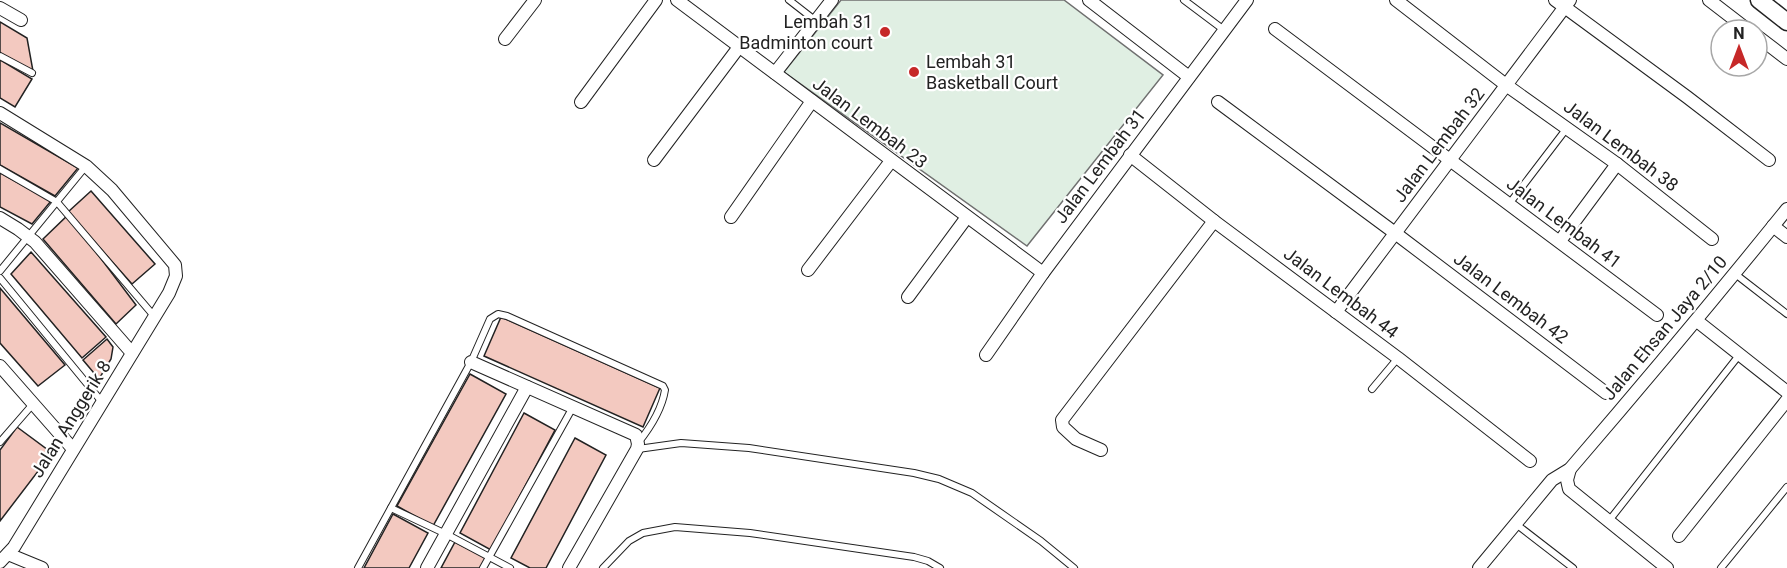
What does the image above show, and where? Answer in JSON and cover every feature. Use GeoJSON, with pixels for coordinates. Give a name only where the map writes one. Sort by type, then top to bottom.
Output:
{"type":"FeatureCollection","features":[{"type":"Feature","properties":{"kind":"main road"},"geometry":{"type":"LineString","coordinates":[[1759,0],[1787,22]]}},
{"type":"Feature","properties":{"kind":"street"},"geometry":{"type":"LineString","coordinates":[[505,39],[535,0]]}},
{"type":"Feature","properties":{"kind":"street"},"geometry":{"type":"LineString","coordinates":[[581,102],[656,0]]}},
{"type":"Feature","properties":{"kind":"street","name":"Jalan Lembah 23"},"geometry":{"type":"LineString","coordinates":[[677,0],[1043,273]]}},
{"type":"Feature","properties":{"kind":"street"},"geometry":{"type":"LineString","coordinates":[[775,74],[832,0]]}},
{"type":"Feature","properties":{"kind":"street"},"geometry":{"type":"LineString","coordinates":[[1089,0],[1189,77]]}},
{"type":"Feature","properties":{"kind":"street","name":"Jalan Lembah 31"},"geometry":{"type":"LineString","coordinates":[[986,355],[1043,273],[1246,0]]}},
{"type":"Feature","properties":{"kind":"street","name":"Jalan Lembah 38"},"geometry":{"type":"LineString","coordinates":[[1396,0],[1506,85],[1617,164],[1712,239]]}},
{"type":"Feature","properties":{"kind":"street"},"geometry":{"type":"LineString","coordinates":[[1709,0],[1733,18]]}},
{"type":"Feature","properties":{"kind":"street"},"geometry":{"type":"LineString","coordinates":[[1564,2],[1769,160]]}},
{"type":"Feature","properties":{"kind":"street","name":"Jalan Lembah 32"},"geometry":{"type":"LineString","coordinates":[[1336,312],[1506,85],[1564,2]]}},
{"type":"Feature","properties":{"kind":"street"},"geometry":{"type":"LineString","coordinates":[[0,8],[21,20]]}},
{"type":"Feature","properties":{"kind":"street","name":"Jalan Lembah 41"},"geometry":{"type":"LineString","coordinates":[[1275,28],[1449,161],[1657,315]]}},
{"type":"Feature","properties":{"kind":"street"},"geometry":{"type":"LineString","coordinates":[[1769,45],[1787,59]]}},
{"type":"Feature","properties":{"kind":"street"},"geometry":{"type":"LineString","coordinates":[[654,160],[740,47]]}},
{"type":"Feature","properties":{"kind":"street"},"geometry":{"type":"LineString","coordinates":[[731,217],[812,101]]}},
{"type":"Feature","properties":{"kind":"street","name":"Jalan Lembah 42"},"geometry":{"type":"LineString","coordinates":[[1218,102],[1606,393]]}},
{"type":"Feature","properties":{"kind":"street"},"geometry":{"type":"LineString","coordinates":[[0,113],[86,166]]}},
{"type":"Feature","properties":{"kind":"street","name":"Jalan Lembah 44"},"geometry":{"type":"LineString","coordinates":[[1130,155],[1530,460]]}},
{"type":"Feature","properties":{"kind":"street"},"geometry":{"type":"LineString","coordinates":[[808,270],[891,161]]}},
{"type":"Feature","properties":{"kind":"street"},"geometry":{"type":"LineString","coordinates":[[1560,241],[1617,164]]}},
{"type":"Feature","properties":{"kind":"street","name":"Jalan Anggerik 8"},"geometry":{"type":"LineString","coordinates":[[4,558],[155,317],[176,276],[175,265],[112,190],[86,166]]}},
{"type":"Feature","properties":{"kind":"street","name":"Jalan Ehsan Jaya 2/10"},"geometry":{"type":"LineString","coordinates":[[1479,568],[1552,480],[1570,469],[1697,321],[1733,273],[1787,209]]}},
{"type":"Feature","properties":{"kind":"street"},"geometry":{"type":"LineString","coordinates":[[908,297],[967,217]]}},
{"type":"Feature","properties":{"kind":"street"},"geometry":{"type":"LineString","coordinates":[[0,218],[28,237],[132,353]]}},
{"type":"Feature","properties":{"kind":"street"},"geometry":{"type":"LineString","coordinates":[[1101,450],[1087,446],[1065,430],[1062,423],[1064,416],[1214,221]]}},
{"type":"Feature","properties":{"kind":"street"},"geometry":{"type":"LineString","coordinates":[[1773,226],[1787,237]]}},
{"type":"Feature","properties":{"kind":"street"},"geometry":{"type":"LineString","coordinates":[[1697,321],[1787,392]]}},
{"type":"Feature","properties":{"kind":"street"},"geometry":{"type":"LineString","coordinates":[[471,362],[636,435],[637,446],[569,568]]}},
{"type":"Feature","properties":{"kind":"street"},"geometry":{"type":"LineString","coordinates":[[0,366],[73,450]]}},
{"type":"Feature","properties":{"kind":"street"},"geometry":{"type":"LineString","coordinates":[[427,568],[527,387]]}},
{"type":"Feature","properties":{"kind":"street"},"geometry":{"type":"LineString","coordinates":[[1679,536],[1787,400]]}},
{"type":"Feature","properties":{"kind":"street"},"geometry":{"type":"LineString","coordinates":[[1570,469],[1567,480],[1569,489],[1667,568]]}},
{"type":"Feature","properties":{"kind":"street"},"geometry":{"type":"LineString","coordinates":[[4,558],[42,568]]}},
{"type":"Feature","properties":{"kind":"lane"},"geometry":{"type":"LineString","coordinates":[[789,0],[816,21]]}},
{"type":"Feature","properties":{"kind":"lane"},"geometry":{"type":"LineString","coordinates":[[1184,0],[1224,31]]}},
{"type":"Feature","properties":{"kind":"lane"},"geometry":{"type":"LineString","coordinates":[[0,56],[32,73]]}},
{"type":"Feature","properties":{"kind":"lane"},"geometry":{"type":"LineString","coordinates":[[1509,204],[1567,128]]}},
{"type":"Feature","properties":{"kind":"lane"},"geometry":{"type":"LineString","coordinates":[[0,271],[86,166]]}},
{"type":"Feature","properties":{"kind":"lane"},"geometry":{"type":"LineString","coordinates":[[0,169],[57,202],[155,317]]}},
{"type":"Feature","properties":{"kind":"lane"},"geometry":{"type":"LineString","coordinates":[[1733,273],[1787,314]]}},
{"type":"Feature","properties":{"kind":"lane"},"geometry":{"type":"LineString","coordinates":[[0,278],[102,402]]}},
{"type":"Feature","properties":{"kind":"lane"},"geometry":{"type":"LineString","coordinates":[[358,568],[471,362],[490,319],[498,314],[663,386],[666,390],[664,398],[651,426],[637,446]]}},
{"type":"Feature","properties":{"kind":"lane"},"geometry":{"type":"LineString","coordinates":[[1608,522],[1740,354]]}},
{"type":"Feature","properties":{"kind":"lane"},"geometry":{"type":"LineString","coordinates":[[1372,389],[1398,358]]}},
{"type":"Feature","properties":{"kind":"lane"},"geometry":{"type":"LineString","coordinates":[[0,442],[33,404]]}},
{"type":"Feature","properties":{"kind":"lane"},"geometry":{"type":"LineString","coordinates":[[483,568],[573,407]]}},
{"type":"Feature","properties":{"kind":"lane"},"geometry":{"type":"LineString","coordinates":[[637,446],[681,443],[749,447],[939,479],[972,493],[1041,540],[1074,568]]}},
{"type":"Feature","properties":{"kind":"lane"},"geometry":{"type":"LineString","coordinates":[[1721,568],[1787,487]]}},
{"type":"Feature","properties":{"kind":"lane"},"geometry":{"type":"LineString","coordinates":[[391,508],[510,568]]}},
{"type":"Feature","properties":{"kind":"lane"},"geometry":{"type":"LineString","coordinates":[[1516,523],[1573,568]]}},
{"type":"Feature","properties":{"kind":"lane"},"geometry":{"type":"LineString","coordinates":[[603,568],[629,541],[643,533],[675,527],[750,533],[914,557],[940,568]]}},
{"type":"Feature","properties":{"kind":"green space"},"geometry":{"type":"Polygon","coordinates":[[[841,0],[1064,0],[1163,75],[1027,246],[784,72],[841,0]]]}},
{"type":"Feature","properties":{"kind":"building"},"geometry":{"type":"Polygon","coordinates":[[[0,22],[27,38],[33,71],[0,53],[0,22]]]}},
{"type":"Feature","properties":{"kind":"building"},"geometry":{"type":"Polygon","coordinates":[[[0,60],[32,79],[15,107],[0,98],[0,60]]]}},
{"type":"Feature","properties":{"kind":"building"},"geometry":{"type":"Polygon","coordinates":[[[0,123],[78,168],[55,196],[0,165],[0,123]]]}},
{"type":"Feature","properties":{"kind":"building"},"geometry":{"type":"Polygon","coordinates":[[[0,173],[51,201],[32,224],[0,207],[0,173]]]}},
{"type":"Feature","properties":{"kind":"building"},"geometry":{"type":"Polygon","coordinates":[[[91,191],[155,264],[132,284],[68,212],[91,191]]]}},
{"type":"Feature","properties":{"kind":"building"},"geometry":{"type":"Polygon","coordinates":[[[68,215],[136,305],[116,324],[43,239],[68,215]]]}},
{"type":"Feature","properties":{"kind":"building"},"geometry":{"type":"Polygon","coordinates":[[[31,252],[106,337],[82,358],[11,274],[31,252]]]}},
{"type":"Feature","properties":{"kind":"building"},"geometry":{"type":"Polygon","coordinates":[[[0,288],[65,365],[38,386],[0,343],[0,288]]]}},
{"type":"Feature","properties":{"kind":"building"},"geometry":{"type":"Polygon","coordinates":[[[501,317],[660,388],[643,427],[484,356],[501,317]]]}},
{"type":"Feature","properties":{"kind":"building"},"geometry":{"type":"Polygon","coordinates":[[[107,339],[113,347],[111,359],[99,379],[83,360],[107,339]]]}},
{"type":"Feature","properties":{"kind":"building"},"geometry":{"type":"Polygon","coordinates":[[[470,374],[506,394],[433,526],[397,506],[470,374]]]}},
{"type":"Feature","properties":{"kind":"building"},"geometry":{"type":"Polygon","coordinates":[[[524,413],[555,430],[491,550],[460,533],[524,413]]]}},
{"type":"Feature","properties":{"kind":"building"},"geometry":{"type":"Polygon","coordinates":[[[17,427],[52,453],[0,521],[0,450],[17,427]]]}},
{"type":"Feature","properties":{"kind":"building"},"geometry":{"type":"Polygon","coordinates":[[[575,438],[606,455],[546,568],[530,568],[511,558],[575,438]]]}},
{"type":"Feature","properties":{"kind":"building"},"geometry":{"type":"Polygon","coordinates":[[[393,514],[428,533],[409,568],[364,568],[393,514]]]}},
{"type":"Feature","properties":{"kind":"building"},"geometry":{"type":"Polygon","coordinates":[[[455,542],[486,558],[481,568],[441,568],[455,542]]]}},
{"type":"Feature","properties":{"kind":"place","name":"Lembah 31 Badminton court"},"geometry":{"type":"Point","coordinates":[885,32]}},
{"type":"Feature","properties":{"kind":"place","name":"Lembah 31 Basketball Court"},"geometry":{"type":"Point","coordinates":[914,72]}}]}
